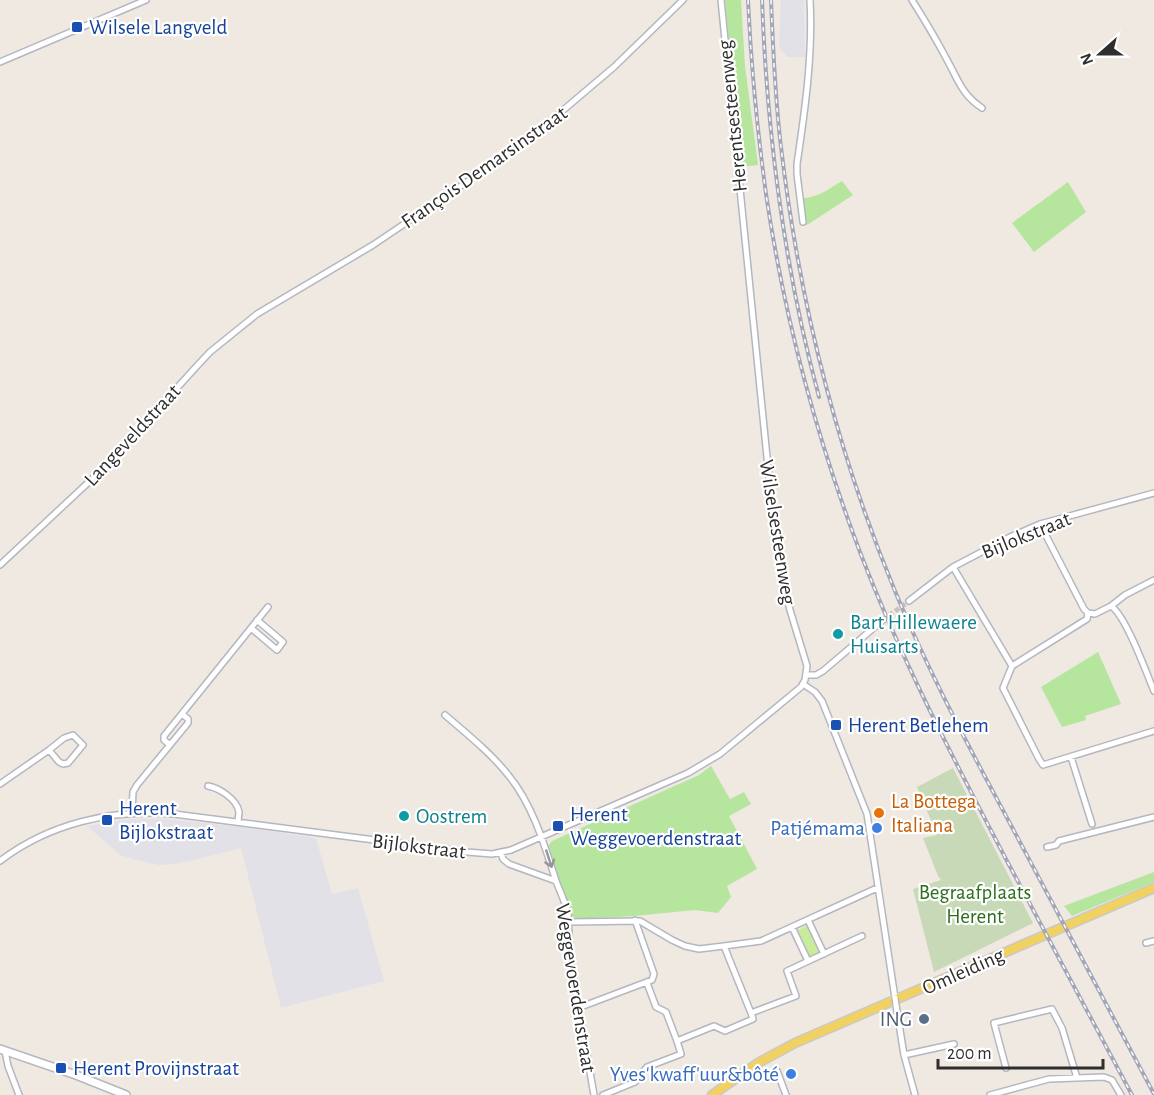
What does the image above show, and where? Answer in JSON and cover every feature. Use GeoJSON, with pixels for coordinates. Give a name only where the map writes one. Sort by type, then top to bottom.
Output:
{"type":"FeatureCollection","features":[{"type":"Feature","properties":{"kind":"main road","name":"Omleiding"},"geometry":{"type":"LineString","coordinates":[[712,1095],[758,1063],[795,1043],[1154,888]]}},
{"type":"Feature","properties":{"kind":"main road","name":"Omleiding"},"geometry":{"type":"LineString","coordinates":[[720,1095],[758,1068],[796,1047],[1154,893]]}},
{"type":"Feature","properties":{"kind":"street"},"geometry":{"type":"LineString","coordinates":[[0,62],[147,0]]}},
{"type":"Feature","properties":{"kind":"street","name":"François Demarsinstraat"},"geometry":{"type":"LineString","coordinates":[[267,308],[373,245],[480,173],[548,123],[614,68],[682,0]]}},
{"type":"Feature","properties":{"kind":"street","name":"Herentsesteenweg"},"geometry":{"type":"LineString","coordinates":[[721,0],[744,233]]}},
{"type":"Feature","properties":{"kind":"street"},"geometry":{"type":"LineString","coordinates":[[803,222],[797,164],[810,49],[810,0]]}},
{"type":"Feature","properties":{"kind":"street"},"geometry":{"type":"LineString","coordinates":[[912,0],[963,91],[982,108]]}},
{"type":"Feature","properties":{"kind":"street","name":"Wilselsesteenweg"},"geometry":{"type":"LineString","coordinates":[[744,233],[779,566],[806,661],[806,675],[803,684]]}},
{"type":"Feature","properties":{"kind":"street","name":"Langeveldstraat"},"geometry":{"type":"LineString","coordinates":[[0,566],[108,465],[210,352],[267,308]]}},
{"type":"Feature","properties":{"kind":"street","name":"Bijlokstraat"},"geometry":{"type":"LineString","coordinates":[[909,601],[953,567],[1010,537],[1040,524],[1154,493]]}},
{"type":"Feature","properties":{"kind":"street"},"geometry":{"type":"LineString","coordinates":[[1040,524],[1088,613],[1095,614],[1154,580]]}},
{"type":"Feature","properties":{"kind":"street"},"geometry":{"type":"LineString","coordinates":[[953,567],[1012,666]]}},
{"type":"Feature","properties":{"kind":"street"},"geometry":{"type":"LineString","coordinates":[[1111,606],[1116,609],[1130,635],[1154,691]]}},
{"type":"Feature","properties":{"kind":"street"},"geometry":{"type":"LineString","coordinates":[[170,745],[164,740],[164,736],[268,607]]}},
{"type":"Feature","properties":{"kind":"street"},"geometry":{"type":"LineString","coordinates":[[1088,613],[1087,619],[1012,666],[1003,688],[1039,759],[1043,765],[1154,731]]}},
{"type":"Feature","properties":{"kind":"street"},"geometry":{"type":"LineString","coordinates":[[251,628],[277,650],[283,642],[257,620]]}},
{"type":"Feature","properties":{"kind":"street"},"geometry":{"type":"LineString","coordinates":[[806,675],[816,675],[823,671],[883,620]]}},
{"type":"Feature","properties":{"kind":"street"},"geometry":{"type":"LineString","coordinates":[[803,684],[815,692],[822,701],[861,798],[869,827],[904,1055],[915,1095]]}},
{"type":"Feature","properties":{"kind":"street","name":"Bijlokstraat"},"geometry":{"type":"LineString","coordinates":[[0,861],[19,848],[57,830],[93,819],[132,813],[167,813],[467,852],[501,853],[707,763],[743,736],[803,684]]}},
{"type":"Feature","properties":{"kind":"street"},"geometry":{"type":"LineString","coordinates":[[132,813],[133,792],[137,785],[188,723],[188,719],[182,714]]}},
{"type":"Feature","properties":{"kind":"street","name":"Weggevoerdenstraat"},"geometry":{"type":"LineString","coordinates":[[446,715],[501,765],[512,778],[542,837],[568,911],[570,958],[594,1095]]}},
{"type":"Feature","properties":{"kind":"street"},"geometry":{"type":"LineString","coordinates":[[0,784],[64,738],[74,735],[82,745],[68,763],[63,764],[49,750]]}},
{"type":"Feature","properties":{"kind":"street"},"geometry":{"type":"LineString","coordinates":[[1071,758],[1092,824]]}},
{"type":"Feature","properties":{"kind":"street"},"geometry":{"type":"LineString","coordinates":[[208,786],[218,789],[233,801],[238,808],[238,822]]}},
{"type":"Feature","properties":{"kind":"street"},"geometry":{"type":"LineString","coordinates":[[1047,848],[1056,845],[1059,841],[1154,817]]}},
{"type":"Feature","properties":{"kind":"street","name":"Weggevoerdenstraat"},"geometry":{"type":"LineString","coordinates":[[501,853],[503,859],[509,864],[556,881]]}},
{"type":"Feature","properties":{"kind":"street"},"geometry":{"type":"LineString","coordinates":[[569,922],[640,921],[672,940],[699,949],[761,941],[877,888]]}},
{"type":"Feature","properties":{"kind":"street"},"geometry":{"type":"LineString","coordinates":[[578,1008],[652,980],[654,974],[635,920]]}},
{"type":"Feature","properties":{"kind":"street"},"geometry":{"type":"LineString","coordinates":[[808,920],[824,954]]}},
{"type":"Feature","properties":{"kind":"street"},"geometry":{"type":"LineString","coordinates":[[792,927],[808,962]]}},
{"type":"Feature","properties":{"kind":"street"},"geometry":{"type":"LineString","coordinates":[[751,1013],[796,996],[787,972],[862,936]]}},
{"type":"Feature","properties":{"kind":"street"},"geometry":{"type":"LineString","coordinates":[[1146,943],[1154,941]]}},
{"type":"Feature","properties":{"kind":"street"},"geometry":{"type":"LineString","coordinates":[[677,1041],[714,1026],[725,1031],[753,1019],[724,946]]}},
{"type":"Feature","properties":{"kind":"street"},"geometry":{"type":"LineString","coordinates":[[603,1095],[635,1082],[648,1067],[681,1054],[666,1012],[656,1007],[647,983]]}},
{"type":"Feature","properties":{"kind":"street"},"geometry":{"type":"LineString","coordinates":[[1006,1068],[994,1023],[1052,1009],[1062,1028],[1077,1078]]}},
{"type":"Feature","properties":{"kind":"street"},"geometry":{"type":"LineString","coordinates":[[904,1055],[954,1044]]}},
{"type":"Feature","properties":{"kind":"street"},"geometry":{"type":"LineString","coordinates":[[3,1050],[19,1095]]}},
{"type":"Feature","properties":{"kind":"street"},"geometry":{"type":"LineString","coordinates":[[3,1050],[126,1095]]}},
{"type":"Feature","properties":{"kind":"street"},"geometry":{"type":"LineString","coordinates":[[777,1071],[786,1095]]}},
{"type":"Feature","properties":{"kind":"street"},"geometry":{"type":"LineString","coordinates":[[990,1095],[1049,1079],[1077,1078],[1108,1078],[1112,1080],[1121,1095]]}},
{"type":"Feature","properties":{"kind":"shaded area"},"geometry":{"type":"Polygon","coordinates":[[[781,0],[804,0],[805,57],[787,57],[779,47],[781,0]]]}},
{"type":"Feature","properties":{"kind":"shaded area"},"geometry":{"type":"Polygon","coordinates":[[[130,819],[165,819],[316,838],[332,894],[358,888],[384,981],[281,1008],[241,848],[190,861],[159,865],[120,855],[87,826],[130,819]]]}},
{"type":"Feature","properties":{"kind":"green space"},"geometry":{"type":"Polygon","coordinates":[[[725,0],[741,0],[745,66],[758,165],[741,167],[740,155],[744,154],[742,136],[738,135],[725,0]]]}},
{"type":"Feature","properties":{"kind":"green space"},"geometry":{"type":"Polygon","coordinates":[[[842,181],[853,195],[807,225],[803,198],[819,194],[842,181]]]}},
{"type":"Feature","properties":{"kind":"green space"},"geometry":{"type":"Polygon","coordinates":[[[1068,182],[1086,212],[1034,252],[1012,223],[1068,182]]]}},
{"type":"Feature","properties":{"kind":"green space"},"geometry":{"type":"Polygon","coordinates":[[[1098,652],[1121,704],[1085,716],[1086,720],[1062,727],[1041,687],[1098,652]]]}},
{"type":"Feature","properties":{"kind":"green space"},"geometry":{"type":"Polygon","coordinates":[[[711,766],[730,799],[744,792],[751,804],[729,816],[757,869],[727,886],[731,897],[718,913],[695,910],[576,919],[572,916],[547,847],[552,841],[699,775],[711,766]]]}},
{"type":"Feature","properties":{"kind":"green space","name":"Begraafplaats Herent"},"geometry":{"type":"Polygon","coordinates":[[[953,768],[1033,923],[934,972],[913,889],[941,880],[923,838],[937,835],[917,787],[953,768]]]}},
{"type":"Feature","properties":{"kind":"green space"},"geometry":{"type":"Polygon","coordinates":[[[1154,872],[1154,882],[1072,916],[1064,906],[1154,872]]]}},
{"type":"Feature","properties":{"kind":"green space"},"geometry":{"type":"Polygon","coordinates":[[[808,925],[821,954],[809,959],[796,931],[808,925]]]}},
{"type":"Feature","properties":{"kind":"tunnel"},"geometry":{"type":"LineString","coordinates":[[883,620],[909,601]]}},
{"type":"Feature","properties":{"kind":"railway"},"geometry":{"type":"LineString","coordinates":[[748,0],[757,121],[773,240],[803,375],[844,508],[876,592],[929,709],[1132,1095]]}},
{"type":"Feature","properties":{"kind":"railway"},"geometry":{"type":"LineString","coordinates":[[762,0],[768,100],[779,200],[796,299],[819,397]]}},
{"type":"Feature","properties":{"kind":"railway"},"geometry":{"type":"LineString","coordinates":[[771,0],[779,129],[798,261],[823,373],[855,483],[895,591],[936,682],[1154,1094]]}},
{"type":"Feature","properties":{"kind":"place","name":"Wilsele Langveld"},"geometry":{"type":"Point","coordinates":[77,27]}},
{"type":"Feature","properties":{"kind":"place","name":"Bart Hillewaere Huisarts"},"geometry":{"type":"Point","coordinates":[838,634]}},
{"type":"Feature","properties":{"kind":"place","name":"Herent Betlehem"},"geometry":{"type":"Point","coordinates":[836,725]}},
{"type":"Feature","properties":{"kind":"place","name":"La Bottega Italiana"},"geometry":{"type":"Point","coordinates":[879,813]}},
{"type":"Feature","properties":{"kind":"place","name":"Oostrem"},"geometry":{"type":"Point","coordinates":[404,816]}},
{"type":"Feature","properties":{"kind":"place","name":"Herent Bijlokstraat"},"geometry":{"type":"Point","coordinates":[107,820]}},
{"type":"Feature","properties":{"kind":"place","name":"Herent Weggevoerdenstraat"},"geometry":{"type":"Point","coordinates":[558,826]}},
{"type":"Feature","properties":{"kind":"place","name":"Patjémama"},"geometry":{"type":"Point","coordinates":[877,828]}},
{"type":"Feature","properties":{"kind":"place","name":"ING"},"geometry":{"type":"Point","coordinates":[924,1019]}},
{"type":"Feature","properties":{"kind":"place","name":"Herent Provijnstraat"},"geometry":{"type":"Point","coordinates":[61,1068]}},
{"type":"Feature","properties":{"kind":"place","name":"Yves'kwaff'uur&bôté"},"geometry":{"type":"Point","coordinates":[791,1074]}}]}
